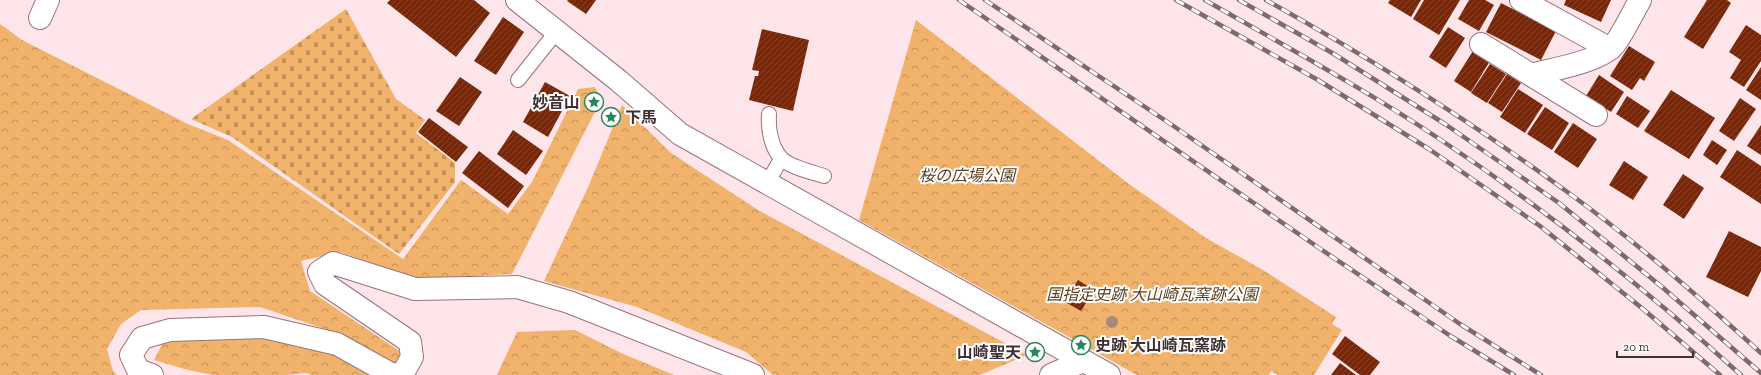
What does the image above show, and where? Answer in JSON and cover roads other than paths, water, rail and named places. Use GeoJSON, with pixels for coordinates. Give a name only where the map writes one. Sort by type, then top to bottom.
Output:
{"type":"FeatureCollection","features":[{"type":"Feature","properties":{"kind":"street"},"geometry":{"type":"LineString","coordinates":[[518,0],[619,81],[680,134],[768,182],[1083,362],[1109,375]]}},
{"type":"Feature","properties":{"kind":"street"},"geometry":{"type":"LineString","coordinates":[[1521,0],[1610,49]]}},
{"type":"Feature","properties":{"kind":"street"},"geometry":{"type":"LineString","coordinates":[[1531,75],[1588,60],[1610,49],[1640,0]]}},
{"type":"Feature","properties":{"kind":"street"},"geometry":{"type":"LineString","coordinates":[[1481,44],[1596,115]]}},
{"type":"Feature","properties":{"kind":"street"},"geometry":{"type":"LineString","coordinates":[[152,375],[138,370],[131,354],[142,338],[170,330],[264,327],[337,344],[391,374],[401,375],[412,357],[410,342],[325,284],[319,272],[333,263],[415,289],[517,287],[569,302],[753,375]]}},
{"type":"Feature","properties":{"kind":"street"},"geometry":{"type":"LineString","coordinates":[[1051,375],[1083,362]]}},
{"type":"Feature","properties":{"kind":"lane"},"geometry":{"type":"LineString","coordinates":[[518,80],[557,32]]}},
{"type":"Feature","properties":{"kind":"lane"},"geometry":{"type":"LineString","coordinates":[[769,114],[770,133],[773,144],[781,159],[797,167],[824,176]]}},
{"type":"Feature","properties":{"kind":"lane"},"geometry":{"type":"LineString","coordinates":[[768,182],[781,159]]}},
{"type":"Feature","properties":{"kind":"railway"},"geometry":{"type":"LineString","coordinates":[[959,0],[1322,250],[1449,335],[1514,375]]}},
{"type":"Feature","properties":{"kind":"railway"},"geometry":{"type":"LineString","coordinates":[[985,0],[1172,125],[1460,324],[1541,375]]}},
{"type":"Feature","properties":{"kind":"railway"},"geometry":{"type":"LineString","coordinates":[[1176,0],[1318,80],[1429,149],[1540,226],[1643,309],[1720,375]]}},
{"type":"Feature","properties":{"kind":"railway"},"geometry":{"type":"LineString","coordinates":[[1205,0],[1381,102],[1478,165],[1556,222],[1632,281],[1741,375]]}},
{"type":"Feature","properties":{"kind":"railway"},"geometry":{"type":"LineString","coordinates":[[1239,0],[1334,54],[1445,124],[1559,203],[1662,287],[1761,373]]}},
{"type":"Feature","properties":{"kind":"railway"},"geometry":{"type":"LineString","coordinates":[[1266,0],[1381,67],[1530,165],[1641,249],[1761,353]]}},
{"type":"Feature","properties":{"kind":"place","name":"妙音山"},"geometry":{"type":"Point","coordinates":[594,102]}},
{"type":"Feature","properties":{"kind":"place","name":"下馬"},"geometry":{"type":"Point","coordinates":[611,117]}},
{"type":"Feature","properties":{"kind":"place","name":"史跡 大山崎瓦窯跡"},"geometry":{"type":"Point","coordinates":[1081,345]}},
{"type":"Feature","properties":{"kind":"place","name":"山崎聖天"},"geometry":{"type":"Point","coordinates":[1035,352]}},
{"type":"Feature","properties":{"kind":"park label","name":"桜の広場公園"},"geometry":{"type":"Point","coordinates":[967,175]}},
{"type":"Feature","properties":{"kind":"park label","name":"国指定史跡 大山崎瓦窯跡公園"},"geometry":{"type":"Point","coordinates":[1152,294]}}]}
